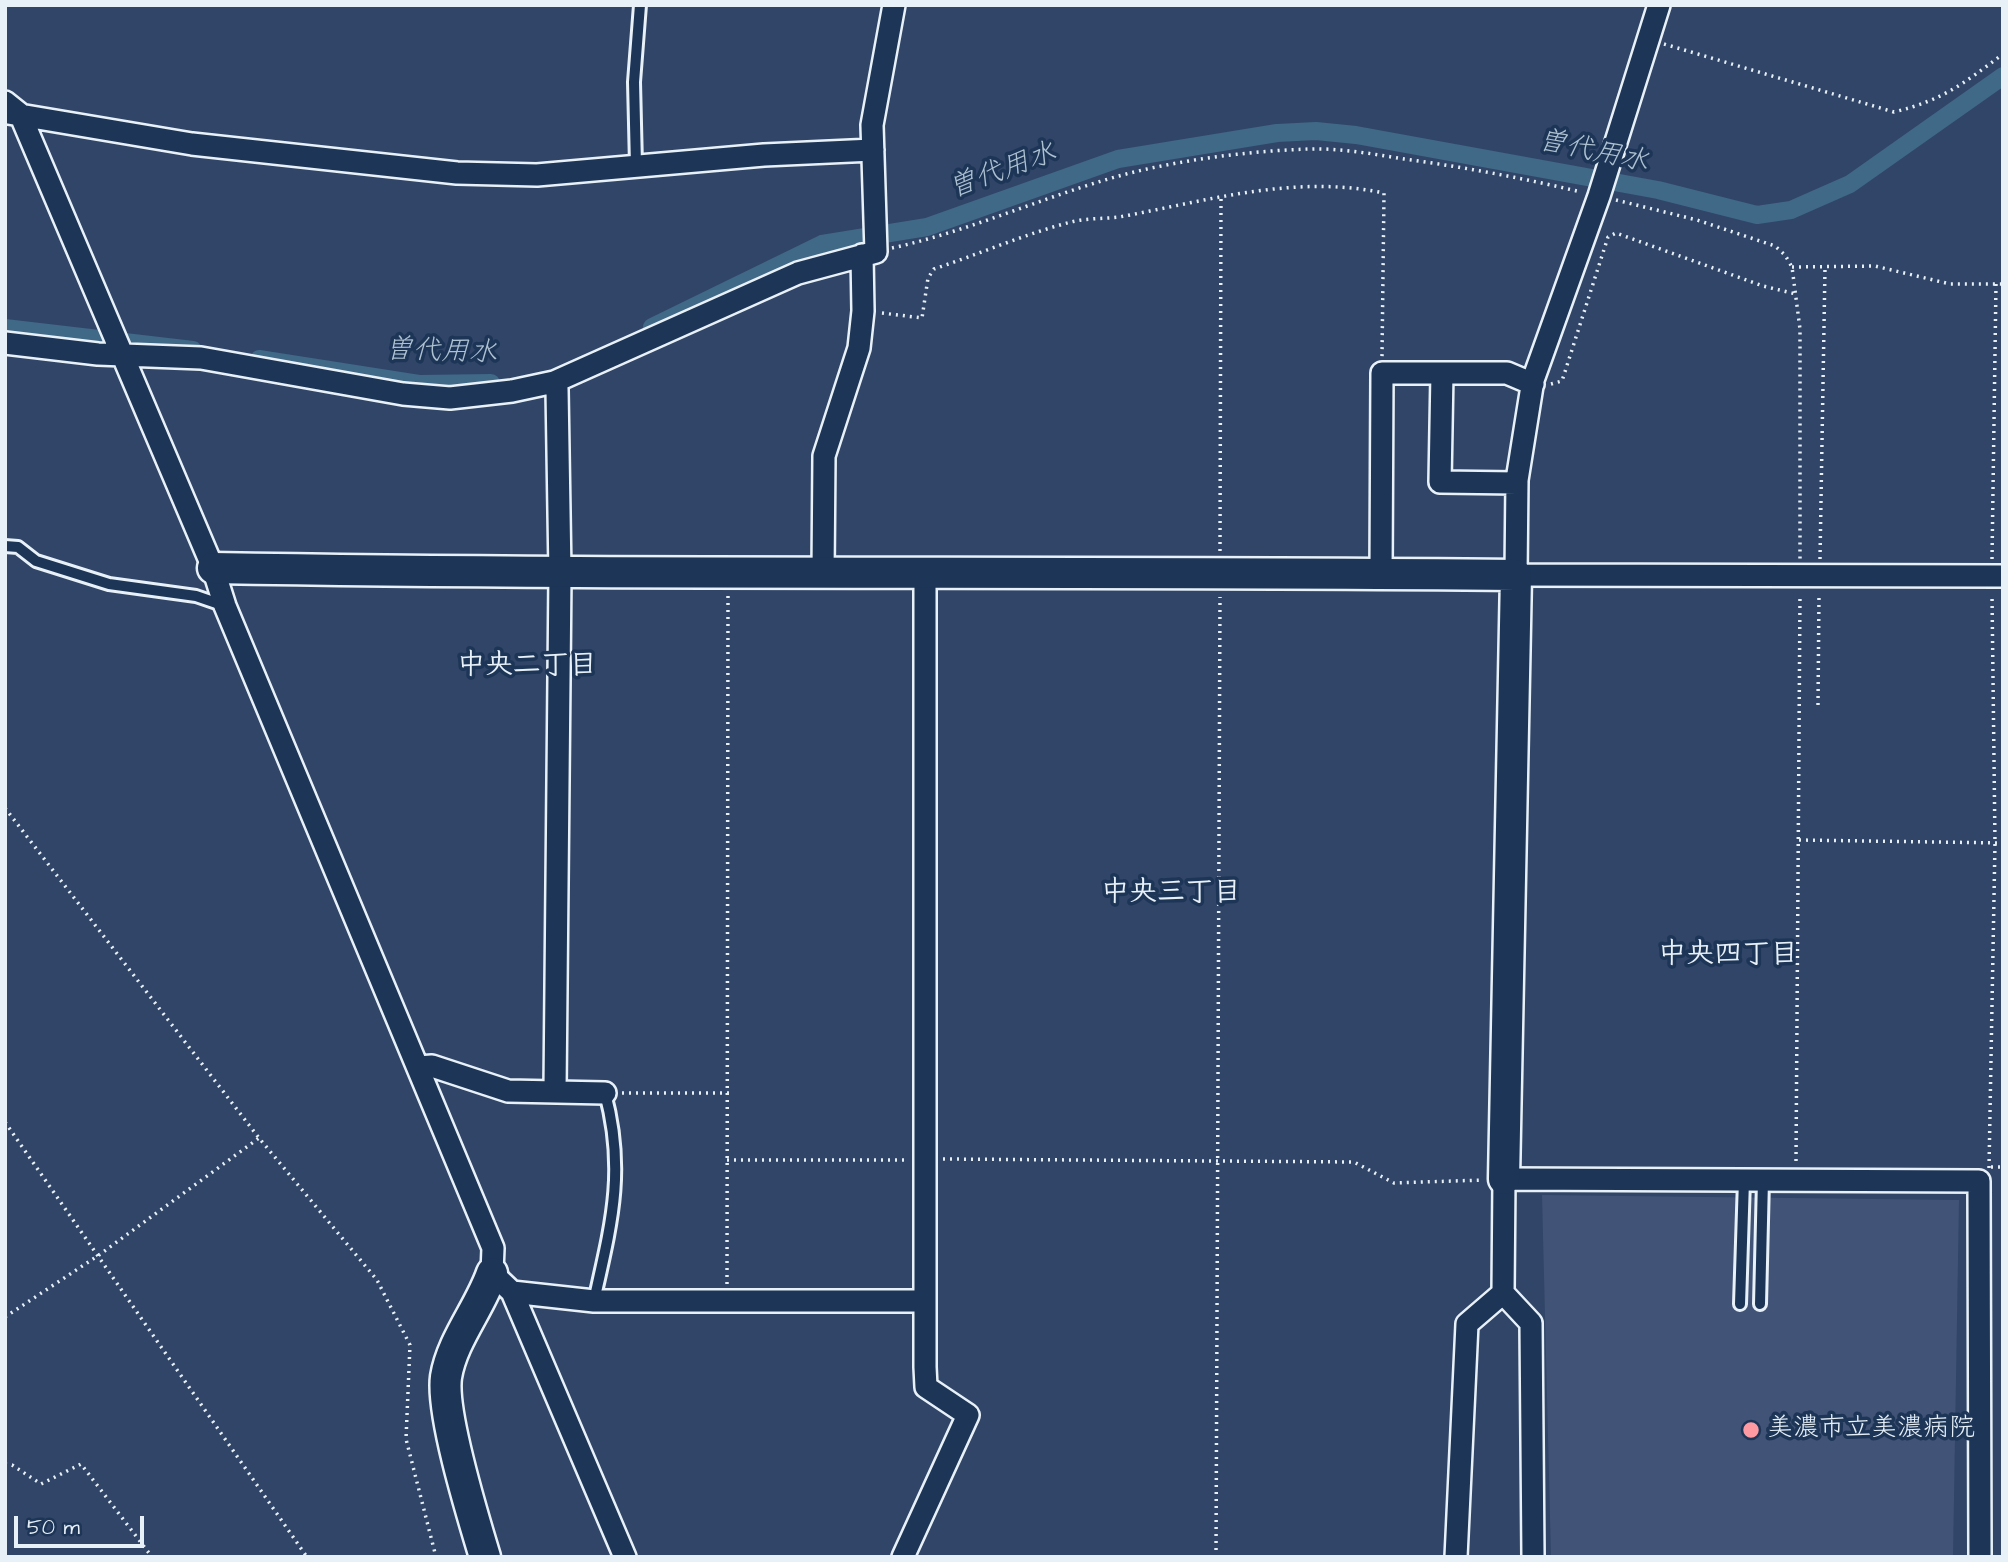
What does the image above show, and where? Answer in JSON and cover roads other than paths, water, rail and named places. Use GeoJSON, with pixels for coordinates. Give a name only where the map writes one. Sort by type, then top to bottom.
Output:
{"type":"FeatureCollection","features":[{"type":"Feature","properties":{"kind":"street"},"geometry":{"type":"LineString","coordinates":[[823,573],[824,456],[859,348],[869,253],[876,224],[872,125],[894,5]]}},
{"type":"Feature","properties":{"kind":"street"},"geometry":{"type":"LineString","coordinates":[[1533,1557],[1531,1323],[1503,1293],[1517,483],[1533,382],[1600,195],[1607,167],[1651,40],[1659,5]]}},
{"type":"Feature","properties":{"kind":"street"},"geometry":{"type":"LineString","coordinates":[[10,110],[192,144],[457,173],[537,175],[636,165],[873,150]]}},
{"type":"Feature","properties":{"kind":"street"},"geometry":{"type":"LineString","coordinates":[[10,110],[123,354],[213,568],[225,607],[493,1248],[502,1283],[625,1557]]}},
{"type":"Feature","properties":{"kind":"street"},"geometry":{"type":"LineString","coordinates":[[5,343],[201,358],[281,370],[403,394],[450,398],[512,391],[554,382],[798,273],[869,253]]}},
{"type":"Feature","properties":{"kind":"street"},"geometry":{"type":"LineString","coordinates":[[1381,573],[1382,373],[1507,373],[1533,382]]}},
{"type":"Feature","properties":{"kind":"street"},"geometry":{"type":"LineString","coordinates":[[1442,373],[1440,482],[1517,483]]}},
{"type":"Feature","properties":{"kind":"street"},"geometry":{"type":"LineString","coordinates":[[554,382],[560,574],[555,1090]]}},
{"type":"Feature","properties":{"kind":"street"},"geometry":{"type":"LineString","coordinates":[[213,568],[560,574],[1220,572],[1997,576]]}},
{"type":"Feature","properties":{"kind":"street"},"geometry":{"type":"LineString","coordinates":[[903,1557],[968,1415],[926,1387],[925,573]]}},
{"type":"Feature","properties":{"kind":"street"},"geometry":{"type":"LineString","coordinates":[[418,1067],[432,1066],[508,1091],[605,1093]]}},
{"type":"Feature","properties":{"kind":"street"},"geometry":{"type":"LineString","coordinates":[[1504,1179],[1796,1181],[1985,1174],[1980,1557]]}},
{"type":"Feature","properties":{"kind":"street"},"geometry":{"type":"LineString","coordinates":[[485,1557],[448,1410],[446,1378],[454,1350],[484,1294],[502,1283],[594,1301],[924,1301]]}},
{"type":"Feature","properties":{"kind":"street"},"geometry":{"type":"LineString","coordinates":[[1456,1557],[1467,1324],[1503,1293]]}},
{"type":"Feature","properties":{"kind":"lane"},"geometry":{"type":"LineString","coordinates":[[636,165],[634,82],[640,5]]}},
{"type":"Feature","properties":{"kind":"lane"},"geometry":{"type":"LineString","coordinates":[[5,546],[18,547],[36,561],[109,583],[196,596],[225,607]]}},
{"type":"Feature","properties":{"kind":"lane"},"geometry":{"type":"LineString","coordinates":[[594,1301],[609,1236],[617,1170],[615,1131],[605,1093]]}},
{"type":"Feature","properties":{"kind":"lane"},"geometry":{"type":"LineString","coordinates":[[1740,1304],[1753,1180]]}},
{"type":"Feature","properties":{"kind":"lane"},"geometry":{"type":"LineString","coordinates":[[1753,1180],[1760,1304]]}},
{"type":"Feature","properties":{"kind":"waterway","name":"曽代用水"},"geometry":{"type":"LineString","coordinates":[[652,327],[822,244],[927,227],[1118,159],[1277,133],[1316,131],[1356,135],[1658,190],[1757,215],[1791,210],[1850,184],[2003,76]]}},
{"type":"Feature","properties":{"kind":"waterway","name":"曽代用水"},"geometry":{"type":"LineString","coordinates":[[5,328],[193,350]]}},
{"type":"Feature","properties":{"kind":"waterway","name":"曽代用水"},"geometry":{"type":"LineString","coordinates":[[259,359],[419,384],[491,383]]}},
{"type":"Feature","properties":{"kind":"place","name":"美濃市立美濃病院"},"geometry":{"type":"Point","coordinates":[1751,1430]}},
{"type":"Feature","properties":{"kind":"district","name":"中央二丁目"},"geometry":{"type":"Point","coordinates":[527,667]}},
{"type":"Feature","properties":{"kind":"district","name":"中央三丁目"},"geometry":{"type":"Point","coordinates":[1171,894]}},
{"type":"Feature","properties":{"kind":"district","name":"中央四丁目"},"geometry":{"type":"Point","coordinates":[1728,956]}}]}
